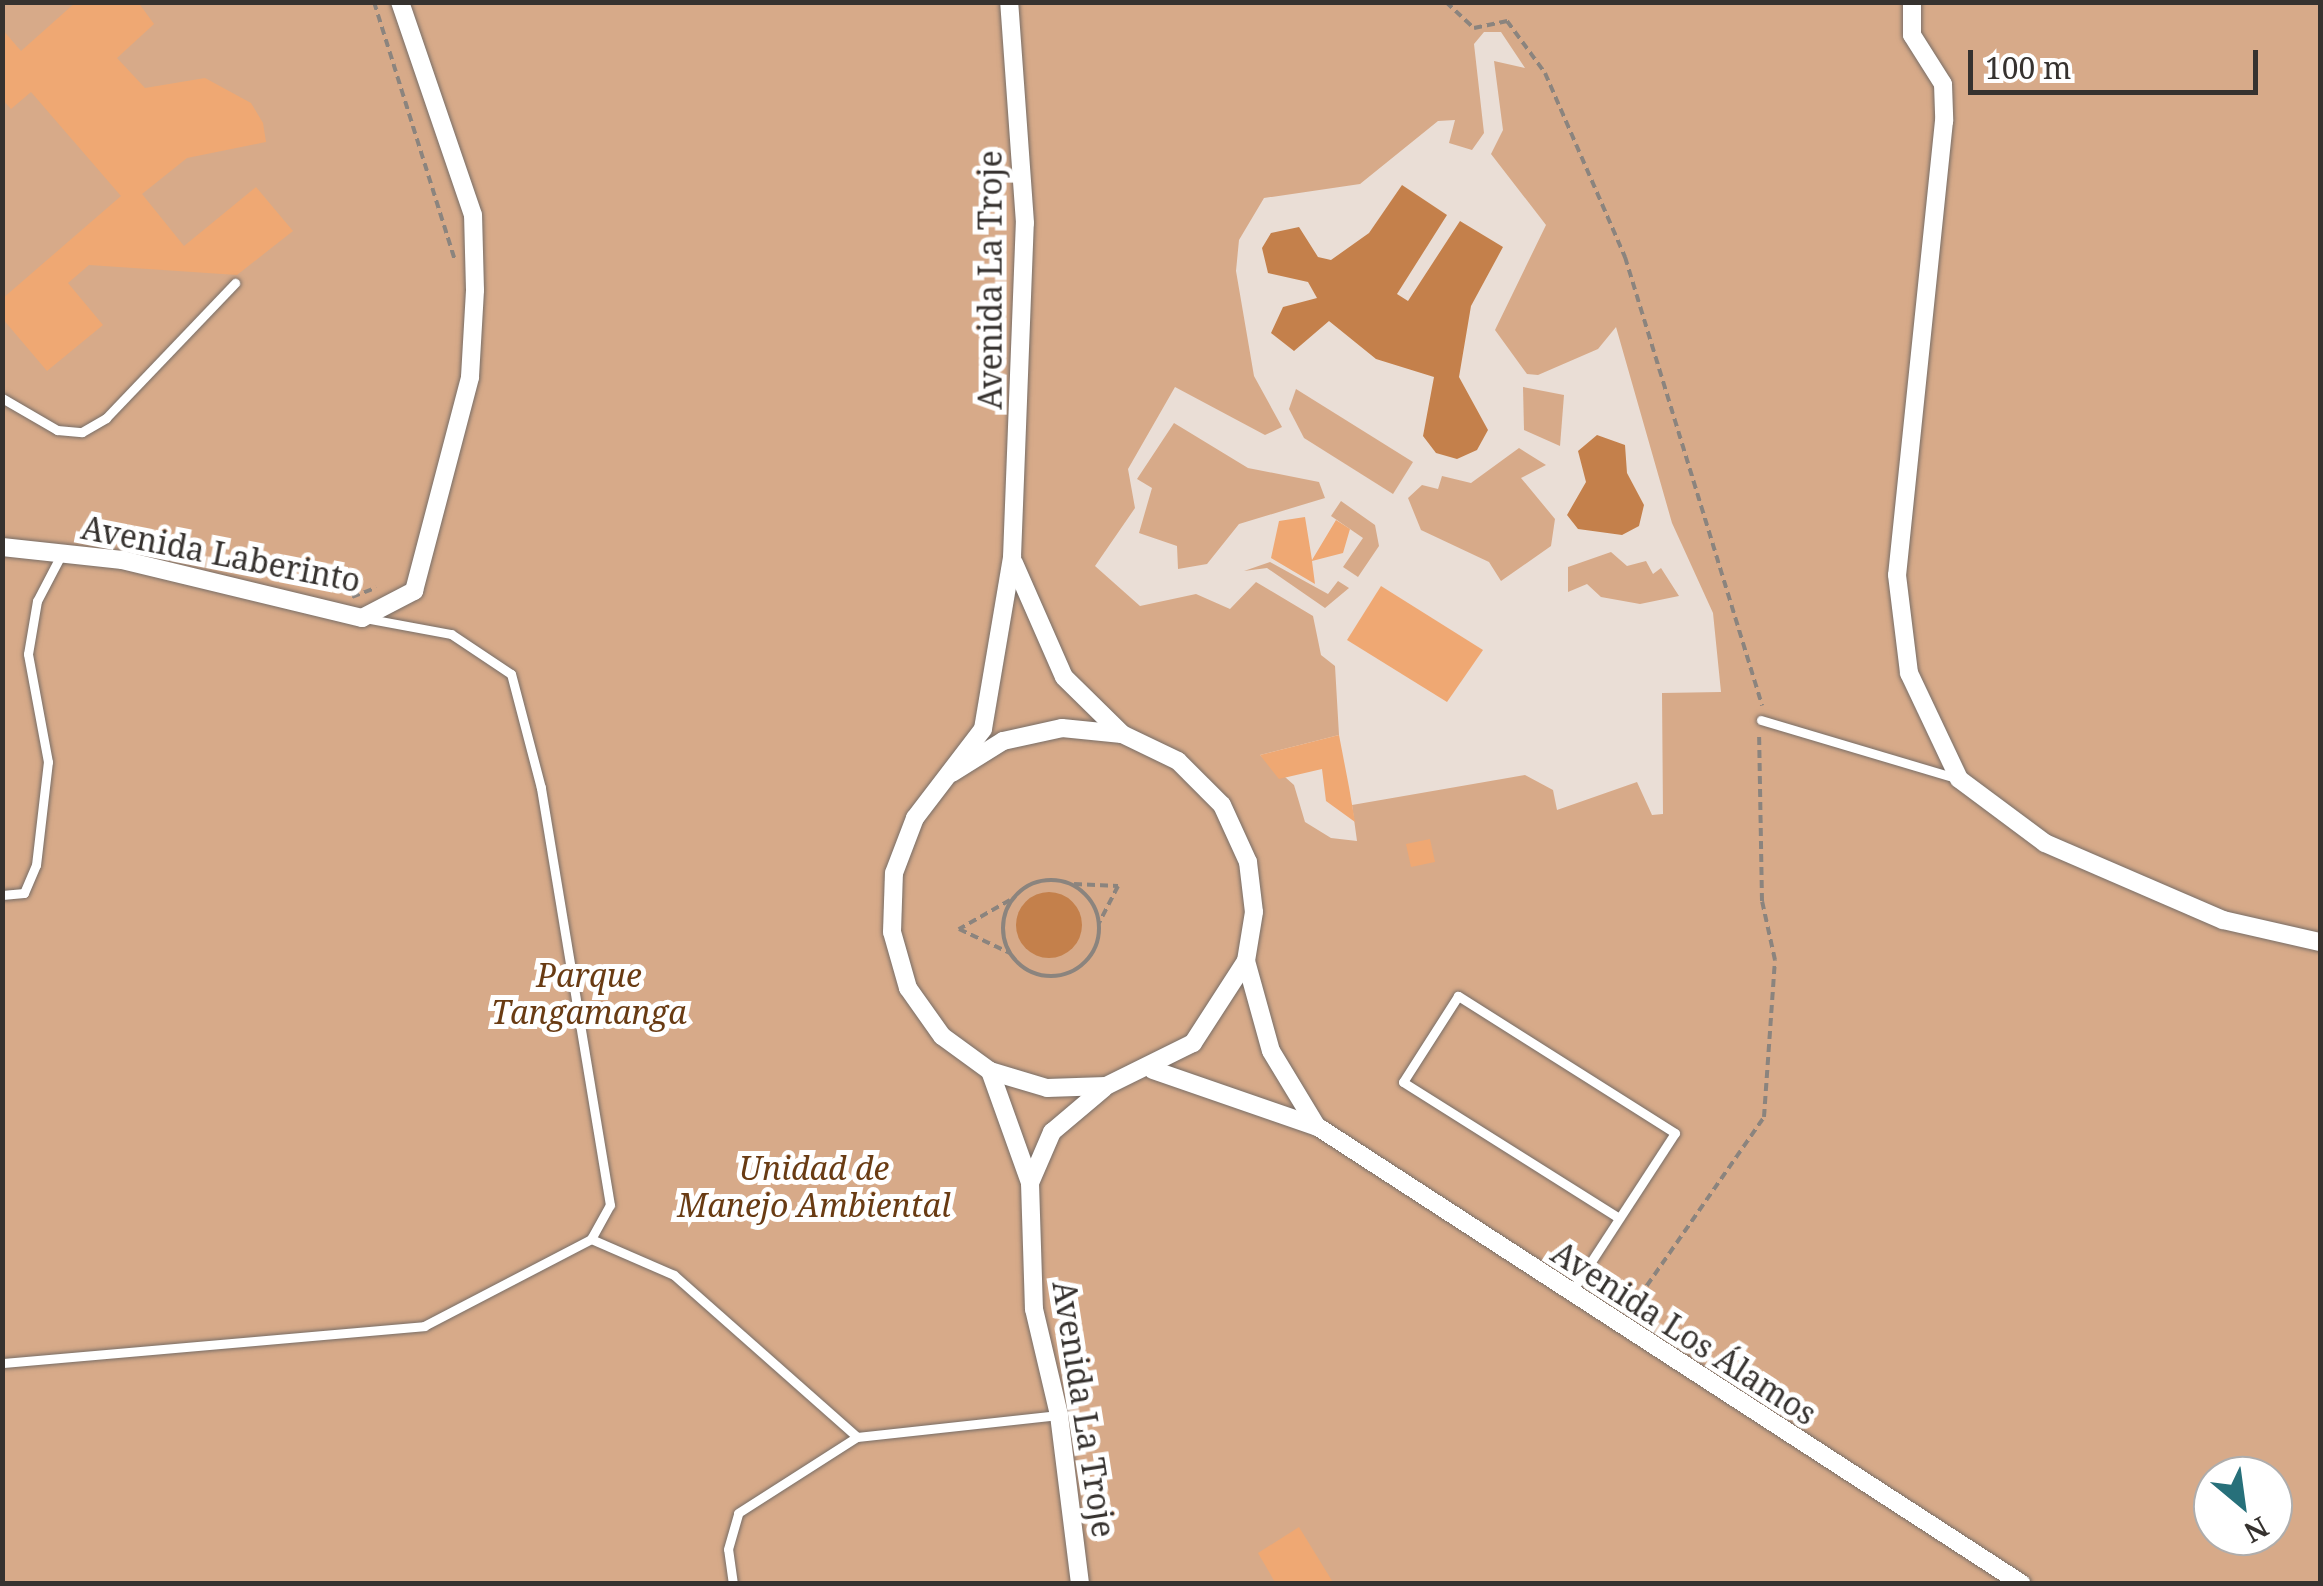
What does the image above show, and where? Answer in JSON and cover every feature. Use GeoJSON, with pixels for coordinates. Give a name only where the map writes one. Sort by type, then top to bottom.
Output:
{"type":"FeatureCollection","features":[{"type":"Feature","properties":{"kind":"street","name":"Avenida Laberinto"},"geometry":{"type":"LineString","coordinates":[[2,547],[62,552],[362,618],[414,591],[470,378],[473,215],[400,2]]}},
{"type":"Feature","properties":{"kind":"street","name":"Avenida La Troje"},"geometry":{"type":"LineString","coordinates":[[952,773],[983,729],[996,684],[1012,558],[1025,224],[1009,2]]}},
{"type":"Feature","properties":{"kind":"street"},"geometry":{"type":"LineString","coordinates":[[1912,2],[1912,35],[1943,84],[1944,121],[1900,528],[1900,622],[1908,673],[1959,779],[2045,843],[2223,920],[2320,942]]}},
{"type":"Feature","properties":{"kind":"street","name":"Avenida La Troje"},"geometry":{"type":"LineString","coordinates":[[1012,558],[1064,678],[1122,734]]}},
{"type":"Feature","properties":{"kind":"street"},"geometry":{"type":"LineString","coordinates":[[1062,728],[1122,734],[1178,761],[1222,805],[1248,862],[1246,961],[1225,1006],[1153,1070],[1106,1086],[1046,1088],[990,1071],[942,1036],[908,988],[892,932],[894,873],[915,818],[952,773],[1003,741],[1062,728]]}},
{"type":"Feature","properties":{"kind":"street","name":"Avenida Los Álamos"},"geometry":{"type":"LineString","coordinates":[[1246,961],[1271,1051],[1318,1127]]}},
{"type":"Feature","properties":{"kind":"street","name":"Avenida Los Álamos"},"geometry":{"type":"LineString","coordinates":[[1153,1070],[1318,1127],[1568,1296],[2022,1584]]}},
{"type":"Feature","properties":{"kind":"street","name":"Avenida La Troje"},"geometry":{"type":"LineString","coordinates":[[990,1071],[1030,1183],[1034,1309],[1059,1415],[1080,1584]]}},
{"type":"Feature","properties":{"kind":"street","name":"Avenida La Troje"},"geometry":{"type":"LineString","coordinates":[[1030,1183],[1052,1132],[1106,1086]]}},
{"type":"Feature","properties":{"kind":"lane"},"geometry":{"type":"LineString","coordinates":[[2,398],[57,430],[82,432],[106,418],[235,282]]}},
{"type":"Feature","properties":{"kind":"lane"},"geometry":{"type":"LineString","coordinates":[[2,895],[24,893],[36,865],[48,762],[28,654],[38,601],[62,552]]}},
{"type":"Feature","properties":{"kind":"lane"},"geometry":{"type":"LineString","coordinates":[[2,1363],[424,1326],[591,1239],[610,1205],[541,788],[511,674],[452,634],[362,618]]}},
{"type":"Feature","properties":{"kind":"lane"},"geometry":{"type":"LineString","coordinates":[[1760,720],[1959,779]]}},
{"type":"Feature","properties":{"kind":"lane"},"geometry":{"type":"LineString","coordinates":[[1568,1296],[1675,1133],[1458,996],[1403,1082],[1619,1218]]}},
{"type":"Feature","properties":{"kind":"lane"},"geometry":{"type":"LineString","coordinates":[[591,1239],[674,1275],[857,1438]]}},
{"type":"Feature","properties":{"kind":"lane"},"geometry":{"type":"LineString","coordinates":[[733,1584],[728,1549],[738,1513],[857,1438],[1059,1415]]}},
{"type":"Feature","properties":{"kind":"path"},"geometry":{"type":"LineString","coordinates":[[374,2],[459,274]]}},
{"type":"Feature","properties":{"kind":"path"},"geometry":{"type":"LineString","coordinates":[[1446,2],[1474,28],[1508,21],[1546,74],[1625,256],[1741,616],[1760,720],[1762,901],[1775,960],[1764,1118],[1617,1327]]}},
{"type":"Feature","properties":{"kind":"path"},"geometry":{"type":"LineString","coordinates":[[346,599],[382,586]]}},
{"type":"Feature","properties":{"kind":"path"},"geometry":{"type":"LineString","coordinates":[[1034,883],[1071,884],[1118,886],[1099,923],[1088,958],[1064,974],[1034,972],[1010,954],[959,929],[1034,883]]}},
{"type":"Feature","properties":{"kind":"path"},"geometry":{"type":"LineString","coordinates":[[1071,884],[1099,923]]}},
{"type":"Feature","properties":{"kind":"path"},"geometry":{"type":"LineString","coordinates":[[1010,954],[1003,925],[1014,897]]}},
{"type":"Feature","properties":{"kind":"green space","name":"Parque Tangamanga"},"geometry":{"type":"Polygon","coordinates":[[[3,3],[2320,3],[2320,1583],[3,1584],[3,3]],[[1484,32],[1474,44],[1484,133],[1472,150],[1449,143],[1455,120],[1438,121],[1360,184],[1264,198],[1239,240],[1236,271],[1254,376],[1282,427],[1265,435],[1175,387],[1128,469],[1135,508],[1095,566],[1140,606],[1196,594],[1230,609],[1256,582],[1313,616],[1321,655],[1335,666],[1339,735],[1260,755],[1294,785],[1305,822],[1331,838],[1357,841],[1352,805],[1525,775],[1553,790],[1557,810],[1637,782],[1652,815],[1663,814],[1662,693],[1721,692],[1713,613],[1672,523],[1616,327],[1598,349],[1538,375],[1527,374],[1495,330],[1546,225],[1491,154],[1503,130],[1494,61],[1525,68],[1501,32],[1484,32]]]}},
{"type":"Feature","properties":{"kind":"green space"},"geometry":{"type":"Polygon","coordinates":[[[1523,387],[1564,395],[1560,446],[1524,430],[1523,387]]]}},
{"type":"Feature","properties":{"kind":"green space"},"geometry":{"type":"Polygon","coordinates":[[[1296,389],[1413,462],[1393,494],[1304,438],[1289,409],[1296,389]]]}},
{"type":"Feature","properties":{"kind":"green space"},"geometry":{"type":"Polygon","coordinates":[[[1174,423],[1248,468],[1319,482],[1325,498],[1239,524],[1207,564],[1178,569],[1177,546],[1139,533],[1152,488],[1137,479],[1174,423]]]}},
{"type":"Feature","properties":{"kind":"green space"},"geometry":{"type":"Polygon","coordinates":[[[1519,448],[1546,465],[1521,478],[1555,519],[1551,546],[1501,581],[1489,562],[1421,530],[1408,498],[1422,485],[1438,489],[1442,476],[1471,483],[1519,448]]]}},
{"type":"Feature","properties":{"kind":"green space"},"geometry":{"type":"Polygon","coordinates":[[[1341,501],[1375,525],[1379,546],[1358,577],[1343,567],[1363,538],[1331,516],[1341,501]]]}},
{"type":"Feature","properties":{"kind":"green space"},"geometry":{"type":"Polygon","coordinates":[[[1611,552],[1627,566],[1646,561],[1653,574],[1661,568],[1679,596],[1640,604],[1601,597],[1587,584],[1568,592],[1568,567],[1611,552]]]}},
{"type":"Feature","properties":{"kind":"green space"},"geometry":{"type":"Polygon","coordinates":[[[1270,562],[1328,594],[1338,581],[1349,588],[1325,608],[1267,568],[1244,571],[1270,562]]]}},
{"type":"Feature","properties":{"kind":"shaded area"},"geometry":{"type":"Polygon","coordinates":[[[1402,185],[1447,215],[1397,294],[1408,301],[1460,221],[1503,247],[1471,306],[1459,377],[1488,430],[1477,450],[1457,459],[1436,453],[1423,436],[1434,377],[1376,359],[1329,321],[1294,351],[1271,333],[1283,307],[1317,298],[1308,282],[1268,273],[1262,248],[1271,233],[1299,227],[1318,257],[1331,260],[1369,233],[1402,185]]]}},
{"type":"Feature","properties":{"kind":"shaded area"},"geometry":{"type":"Polygon","coordinates":[[[1597,435],[1625,445],[1627,473],[1644,505],[1639,526],[1622,535],[1578,529],[1567,515],[1586,482],[1578,451],[1597,435]]]}},
{"type":"Feature","properties":{"kind":"shaded area"},"geometry":{"type":"Polygon","coordinates":[[[1049,892],[1062,894],[1072,902],[1080,912],[1080,938],[1072,948],[1062,956],[1049,958],[1036,956],[1026,948],[1018,938],[1016,925],[1018,912],[1026,902],[1036,894],[1049,892]]]}},
{"type":"Feature","properties":{"kind":"building"},"geometry":{"type":"Polygon","coordinates":[[[76,2],[138,2],[154,24],[117,58],[145,88],[205,78],[251,103],[263,123],[266,142],[187,158],[142,194],[184,246],[256,187],[293,231],[237,275],[89,265],[68,283],[103,325],[47,371],[2,318],[2,299],[121,196],[31,92],[11,109],[2,99],[2,29],[21,51],[76,2]]]}},
{"type":"Feature","properties":{"kind":"building"},"geometry":{"type":"Polygon","coordinates":[[[1305,517],[1312,560],[1336,520],[1350,529],[1343,553],[1312,561],[1315,584],[1271,558],[1279,521],[1305,517]]]}},
{"type":"Feature","properties":{"kind":"building"},"geometry":{"type":"Polygon","coordinates":[[[1381,586],[1483,650],[1447,702],[1347,640],[1381,586]]]}},
{"type":"Feature","properties":{"kind":"building"},"geometry":{"type":"Polygon","coordinates":[[[1339,735],[1355,822],[1326,801],[1322,769],[1279,779],[1260,755],[1339,735]]]}},
{"type":"Feature","properties":{"kind":"building"},"geometry":{"type":"Polygon","coordinates":[[[1430,839],[1435,862],[1411,867],[1406,844],[1430,839]]]}},
{"type":"Feature","properties":{"kind":"building"},"geometry":{"type":"Polygon","coordinates":[[[1299,1527],[1334,1584],[1276,1584],[1258,1553],[1299,1527]]]}},
{"type":"Feature","properties":{"kind":"park label","name":"Unidad de Manejo Ambiental"},"geometry":{"type":"Point","coordinates":[814,1188]}}]}
